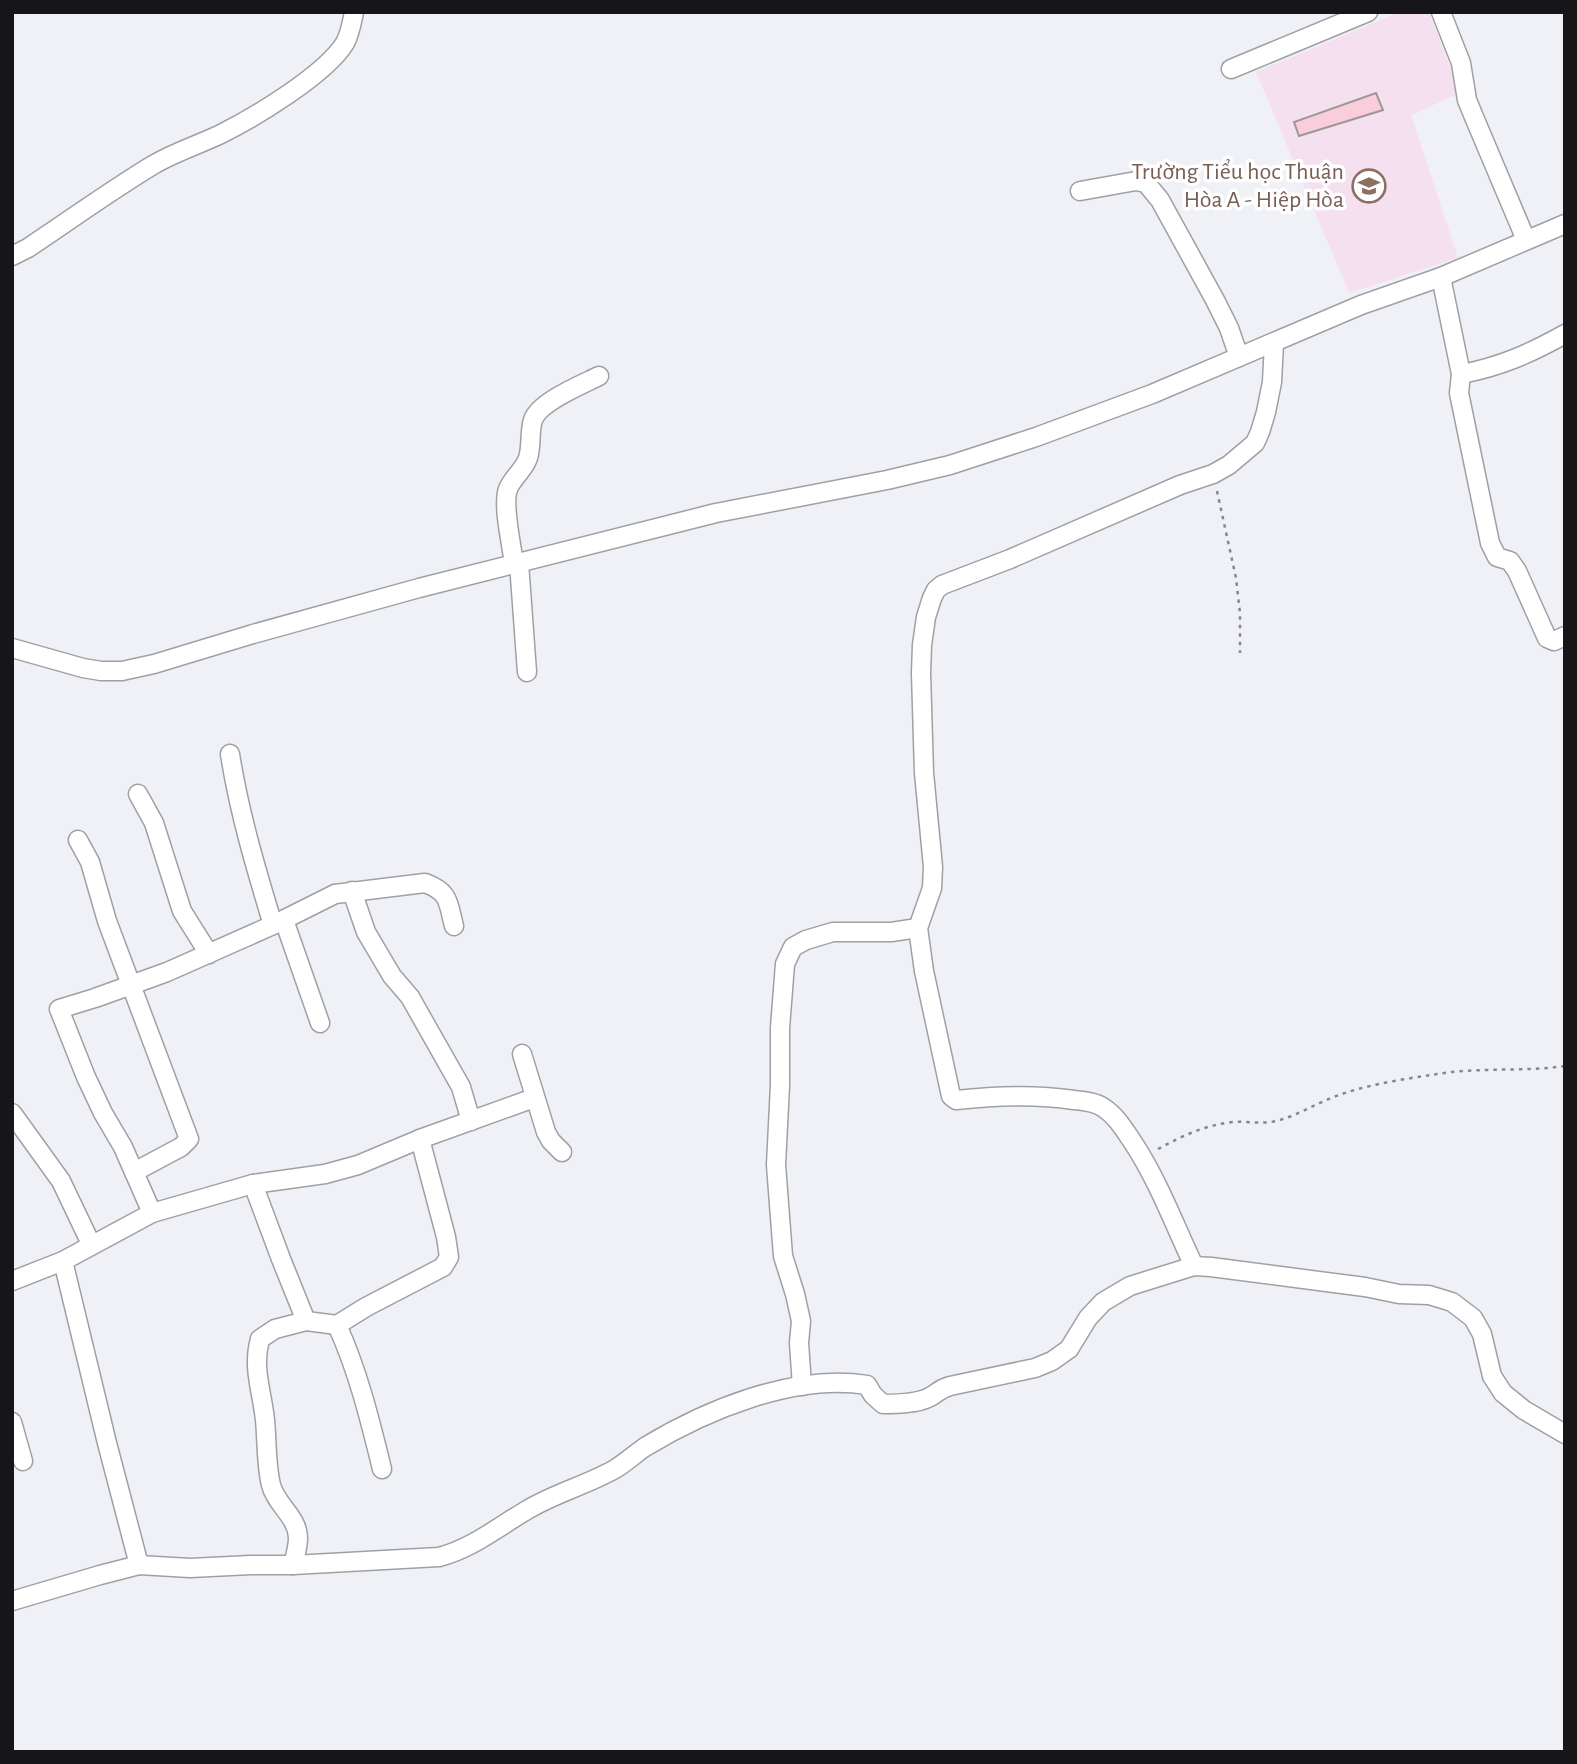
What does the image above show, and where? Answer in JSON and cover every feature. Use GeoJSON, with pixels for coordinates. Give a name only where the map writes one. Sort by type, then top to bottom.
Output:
{"type":"FeatureCollection","features":[{"type":"Feature","properties":{"kind":"street"},"geometry":{"type":"LineString","coordinates":[[12,256],[153,165],[246,120],[306,80],[329,62],[345,43],[354,12]]}},
{"type":"Feature","properties":{"kind":"street"},"geometry":{"type":"LineString","coordinates":[[1231,69],[1368,12]]}},
{"type":"Feature","properties":{"kind":"street"},"geometry":{"type":"LineString","coordinates":[[1441,12],[1461,63],[1467,100],[1526,240]]}},
{"type":"Feature","properties":{"kind":"street"},"geometry":{"type":"LineString","coordinates":[[1080,191],[1136,181],[1146,183],[1160,200],[1215,300],[1239,356]]}},
{"type":"Feature","properties":{"kind":"street"},"geometry":{"type":"LineString","coordinates":[[12,648],[83,668],[122,671],[321,614],[716,513],[950,465],[1036,437],[1152,394],[1361,305],[1441,277],[1565,224]]}},
{"type":"Feature","properties":{"kind":"street"},"geometry":{"type":"LineString","coordinates":[[1441,277],[1461,374],[1459,393],[1490,543],[1496,557],[1510,561],[1517,571],[1547,638],[1554,640],[1565,636]]}},
{"type":"Feature","properties":{"kind":"street"},"geometry":{"type":"LineString","coordinates":[[1461,374],[1492,368],[1565,334]]}},
{"type":"Feature","properties":{"kind":"street"},"geometry":{"type":"LineString","coordinates":[[1194,1266],[1169,1208],[1143,1158],[1121,1124],[1103,1107],[1090,1102],[1044,1095],[956,1100],[951,1096],[924,971],[918,928],[932,888],[933,867],[924,773],[920,673],[926,617],[936,590],[942,585],[1087,527],[1180,485],[1213,474],[1230,466],[1255,443],[1266,412],[1272,383],[1274,343]]}},
{"type":"Feature","properties":{"kind":"street"},"geometry":{"type":"LineString","coordinates":[[527,672],[507,492],[527,461],[531,449],[533,419],[538,410],[598,376]]}},
{"type":"Feature","properties":{"kind":"street"},"geometry":{"type":"LineString","coordinates":[[230,754],[234,783],[251,851],[320,1023]]}},
{"type":"Feature","properties":{"kind":"street"},"geometry":{"type":"LineString","coordinates":[[138,794],[154,823],[182,911],[209,954]]}},
{"type":"Feature","properties":{"kind":"street"},"geometry":{"type":"LineString","coordinates":[[78,841],[90,862],[107,921],[189,1139],[181,1147],[134,1172]]}},
{"type":"Feature","properties":{"kind":"street"},"geometry":{"type":"LineString","coordinates":[[152,1213],[123,1147],[86,1077],[59,1009],[167,972],[278,923],[335,894],[425,883],[437,887],[446,895],[454,926]]}},
{"type":"Feature","properties":{"kind":"street"},"geometry":{"type":"LineString","coordinates":[[352,891],[366,932],[392,976],[410,996],[461,1087],[471,1121]]}},
{"type":"Feature","properties":{"kind":"street"},"geometry":{"type":"LineString","coordinates":[[802,1386],[801,1321],[783,1256],[776,1165],[780,1028],[785,964],[793,947],[833,932],[891,932],[918,928]]}},
{"type":"Feature","properties":{"kind":"street"},"geometry":{"type":"LineString","coordinates":[[522,1054],[545,1132],[562,1152]]}},
{"type":"Feature","properties":{"kind":"street"},"geometry":{"type":"LineString","coordinates":[[12,1281],[63,1261],[152,1213],[253,1184],[325,1174],[358,1165],[420,1139],[534,1098]]}},
{"type":"Feature","properties":{"kind":"street"},"geometry":{"type":"LineString","coordinates":[[12,1114],[61,1181],[91,1244]]}},
{"type":"Feature","properties":{"kind":"street"},"geometry":{"type":"LineString","coordinates":[[293,1565],[298,1538],[296,1525],[276,1499],[271,1484],[257,1374],[256,1353],[260,1339],[275,1329],[306,1321],[337,1325],[443,1267],[449,1257],[446,1237],[420,1139]]}},
{"type":"Feature","properties":{"kind":"street"},"geometry":{"type":"LineString","coordinates":[[253,1184],[306,1321]]}},
{"type":"Feature","properties":{"kind":"street"},"geometry":{"type":"LineString","coordinates":[[63,1261],[139,1565]]}},
{"type":"Feature","properties":{"kind":"street"},"geometry":{"type":"LineString","coordinates":[[12,1601],[139,1565],[190,1568],[293,1565],[439,1557],[457,1552],[530,1508],[615,1469],[644,1448],[705,1416],[745,1399],[802,1386],[848,1382],[867,1385],[883,1404],[902,1404],[929,1398],[937,1390],[950,1386],[1035,1368],[1052,1361],[1069,1349],[1088,1318],[1103,1303],[1129,1286],[1194,1266],[1365,1287],[1452,1302],[1473,1318],[1482,1334],[1492,1376],[1503,1393],[1524,1410],[1565,1434]]}},
{"type":"Feature","properties":{"kind":"street"},"geometry":{"type":"LineString","coordinates":[[337,1325],[364,1398],[382,1469]]}},
{"type":"Feature","properties":{"kind":"street"},"geometry":{"type":"LineString","coordinates":[[12,1422],[23,1461]]}},
{"type":"Feature","properties":{"kind":"path"},"geometry":{"type":"LineString","coordinates":[[1213,474],[1236,578],[1240,613],[1240,653]]}},
{"type":"Feature","properties":{"kind":"path"},"geometry":{"type":"LineString","coordinates":[[1143,1158],[1201,1128],[1234,1122],[1257,1124],[1279,1120],[1339,1095],[1386,1083],[1441,1073],[1565,1066]]}},
{"type":"Feature","properties":{"kind":"shaded area","name":"Trường Tiểu học Thuận Hòa A - Hiệp Hòa"},"geometry":{"type":"Polygon","coordinates":[[[1400,12],[1429,12],[1460,93],[1411,115],[1458,258],[1349,293],[1256,72],[1400,12]]]}},
{"type":"Feature","properties":{"kind":"building"},"geometry":{"type":"Polygon","coordinates":[[[1376,93],[1383,110],[1299,136],[1294,122],[1376,93]]]}},
{"type":"Feature","properties":{"kind":"place","name":"Trường Tiểu học Thuận Hòa A - Hiệp Hòa"},"geometry":{"type":"Point","coordinates":[1369,186]}}]}
